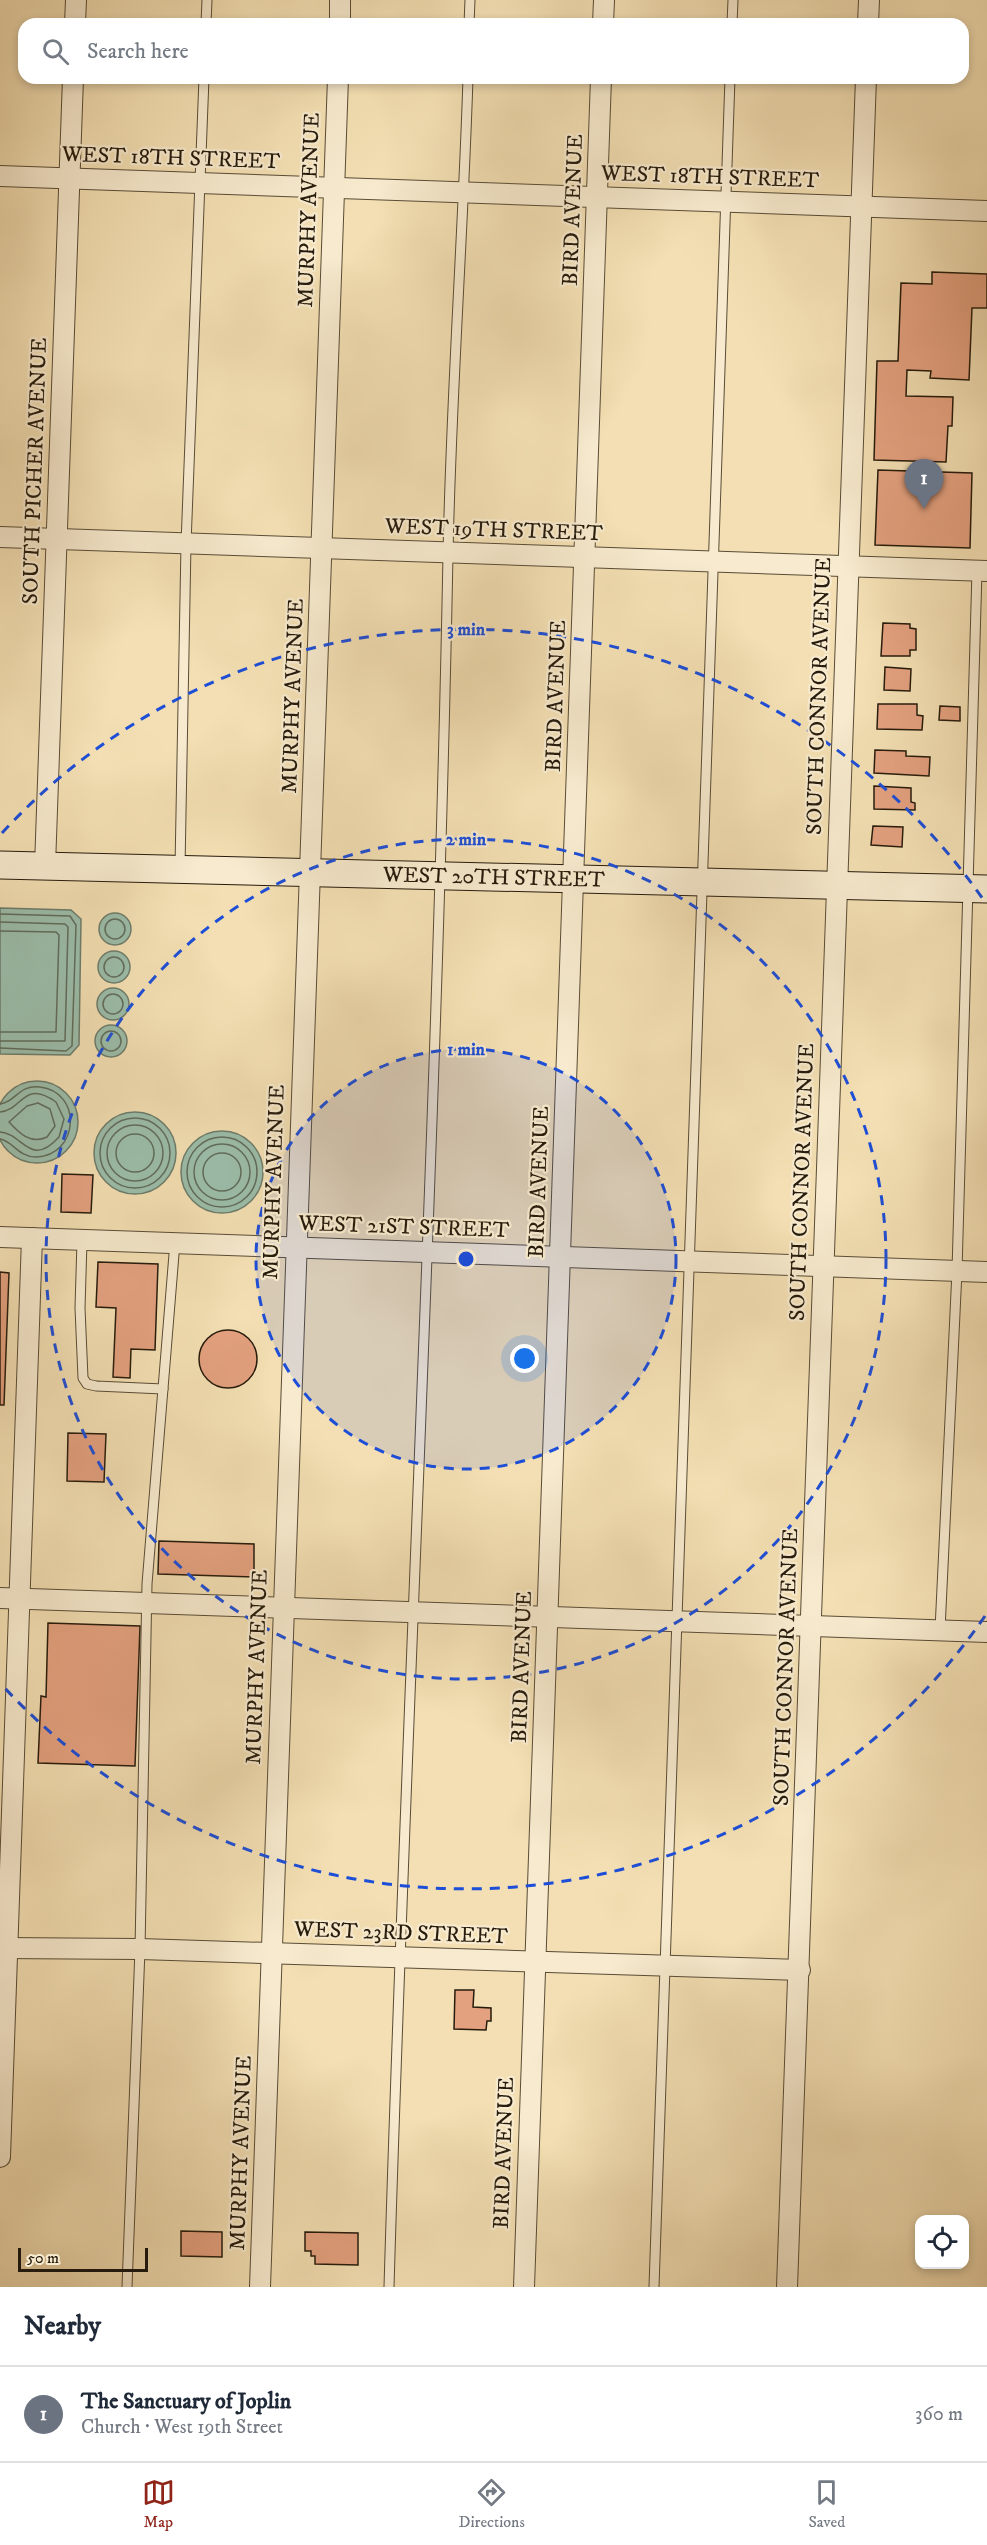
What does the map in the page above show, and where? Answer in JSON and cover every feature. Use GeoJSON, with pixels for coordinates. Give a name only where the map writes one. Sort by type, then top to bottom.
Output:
{"type":"FeatureCollection","features":[{"type":"Feature","properties":{"kind":"main road","name":"WEST 20TH STREET"},"geometry":{"type":"LineString","coordinates":[[0,865],[978,889]]}},
{"type":"Feature","properties":{"kind":"street"},"geometry":{"type":"LineString","coordinates":[[75,18],[76,0]]}},
{"type":"Feature","properties":{"kind":"street"},"geometry":{"type":"LineString","coordinates":[[339,18],[340,0]]}},
{"type":"Feature","properties":{"kind":"street"},"geometry":{"type":"LineString","coordinates":[[603,18],[604,0]]}},
{"type":"Feature","properties":{"kind":"street"},"geometry":{"type":"LineString","coordinates":[[868,18],[869,0]]}},
{"type":"Feature","properties":{"kind":"street","name":"SOUTH PICHER AVENUE"},"geometry":{"type":"LineString","coordinates":[[45,866],[73,84]]}},
{"type":"Feature","properties":{"kind":"street","name":"MURPHY AVENUE"},"geometry":{"type":"LineString","coordinates":[[260,2287],[338,84]]}},
{"type":"Feature","properties":{"kind":"street","name":"BIRD AVENUE"},"geometry":{"type":"LineString","coordinates":[[524,2287],[601,84]]}},
{"type":"Feature","properties":{"kind":"street","name":"SOUTH CONNOR AVENUE"},"geometry":{"type":"LineString","coordinates":[[787,2287],[866,84]]}},
{"type":"Feature","properties":{"kind":"street","name":"WEST 18TH STREET"},"geometry":{"type":"LineString","coordinates":[[0,176],[987,211]]}},
{"type":"Feature","properties":{"kind":"street","name":"WEST 19TH STREET"},"geometry":{"type":"LineString","coordinates":[[0,537],[982,571]]}},
{"type":"Feature","properties":{"kind":"street","name":"WEST 21ST STREET"},"geometry":{"type":"LineString","coordinates":[[0,1237],[987,1272]]}},
{"type":"Feature","properties":{"kind":"street"},"geometry":{"type":"LineString","coordinates":[[0,2157],[3,1948],[20,1598],[32,1238]]}},
{"type":"Feature","properties":{"kind":"street"},"geometry":{"type":"LineString","coordinates":[[0,1598],[987,1632]]}},
{"type":"Feature","properties":{"kind":"street","name":"WEST 23RD STREET"},"geometry":{"type":"LineString","coordinates":[[3,1948],[140,1949],[800,1970]]}},
{"type":"Feature","properties":{"kind":"lane"},"geometry":{"type":"LineString","coordinates":[[206,18],[207,0]]}},
{"type":"Feature","properties":{"kind":"lane"},"geometry":{"type":"LineString","coordinates":[[469,18],[470,0]]}},
{"type":"Feature","properties":{"kind":"lane"},"geometry":{"type":"LineString","coordinates":[[732,18],[733,0]]}},
{"type":"Feature","properties":{"kind":"lane"},"geometry":{"type":"LineString","coordinates":[[180,869],[186,544],[204,84]]}},
{"type":"Feature","properties":{"kind":"lane"},"geometry":{"type":"LineString","coordinates":[[389,2287],[399,1957],[441,876],[448,552],[468,84]]}},
{"type":"Feature","properties":{"kind":"lane"},"geometry":{"type":"LineString","coordinates":[[654,2287],[679,1621],[730,84]]}},
{"type":"Feature","properties":{"kind":"lane"},"geometry":{"type":"LineString","coordinates":[[940,1630],[978,889],[982,571]]}},
{"type":"Feature","properties":{"kind":"lane"},"geometry":{"type":"LineString","coordinates":[[82,1241],[80,1308],[83,1378],[87,1384],[96,1386],[163,1389]]}},
{"type":"Feature","properties":{"kind":"lane"},"geometry":{"type":"LineString","coordinates":[[128,2287],[140,1949],[146,1603],[150,1527],[155,1504],[175,1242]]}},
{"type":"Feature","properties":{"kind":"water"},"geometry":{"type":"Polygon","coordinates":[[[0,908],[71,910],[81,919],[79,1045],[70,1055],[0,1054],[0,908]]]}},
{"type":"Feature","properties":{"kind":"water"},"geometry":{"type":"Polygon","coordinates":[[[115,913],[126,918],[131,929],[126,940],[115,945],[104,940],[99,929],[104,918],[115,913]]]}},
{"type":"Feature","properties":{"kind":"water"},"geometry":{"type":"Polygon","coordinates":[[[114,951],[125,956],[130,967],[125,978],[114,983],[103,978],[98,967],[103,956],[114,951]]]}},
{"type":"Feature","properties":{"kind":"water"},"geometry":{"type":"Polygon","coordinates":[[[113,988],[124,993],[129,1004],[124,1015],[113,1020],[102,1015],[97,1004],[102,993],[113,988]]]}},
{"type":"Feature","properties":{"kind":"water"},"geometry":{"type":"Polygon","coordinates":[[[111,1025],[122,1030],[127,1041],[122,1052],[111,1057],[100,1052],[95,1041],[100,1030],[111,1025]]]}},
{"type":"Feature","properties":{"kind":"water"},"geometry":{"type":"Polygon","coordinates":[[[37,1081],[53,1084],[71,1099],[77,1114],[75,1138],[66,1151],[53,1160],[37,1163],[21,1160],[8,1151],[-1,1138],[-1,1106],[8,1093],[21,1084],[37,1081]]]}},
{"type":"Feature","properties":{"kind":"water"},"geometry":{"type":"Polygon","coordinates":[[[135,1112],[151,1115],[164,1124],[173,1137],[176,1153],[173,1169],[164,1182],[151,1191],[135,1194],[119,1191],[106,1182],[97,1169],[94,1153],[97,1137],[106,1124],[119,1115],[135,1112]]]}},
{"type":"Feature","properties":{"kind":"water"},"geometry":{"type":"Polygon","coordinates":[[[214,1131],[230,1131],[245,1138],[256,1149],[263,1164],[260,1188],[251,1201],[230,1213],[214,1213],[199,1206],[188,1195],[181,1180],[181,1164],[188,1149],[199,1138],[214,1131]]]}},
{"type":"Feature","properties":{"kind":"building"},"geometry":{"type":"Polygon","coordinates":[[[932,272],[987,274],[987,308],[972,308],[969,380],[930,378],[931,371],[907,370],[906,396],[953,397],[952,426],[948,426],[946,462],[874,460],[877,361],[898,361],[901,283],[932,284],[932,272]]]}},
{"type":"Feature","properties":{"kind":"building"},"geometry":{"type":"Polygon","coordinates":[[[878,470],[972,473],[970,548],[875,545],[878,470]]]}},
{"type":"Feature","properties":{"kind":"building"},"geometry":{"type":"Polygon","coordinates":[[[883,623],[910,624],[910,628],[916,629],[916,650],[910,650],[910,656],[881,656],[883,623]]]}},
{"type":"Feature","properties":{"kind":"building"},"geometry":{"type":"Polygon","coordinates":[[[885,667],[911,669],[910,691],[884,690],[885,667]]]}},
{"type":"Feature","properties":{"kind":"building"},"geometry":{"type":"Polygon","coordinates":[[[878,704],[917,704],[917,715],[923,716],[922,730],[877,729],[878,704]]]}},
{"type":"Feature","properties":{"kind":"building"},"geometry":{"type":"Polygon","coordinates":[[[940,706],[960,707],[960,721],[939,720],[940,706]]]}},
{"type":"Feature","properties":{"kind":"building"},"geometry":{"type":"Polygon","coordinates":[[[875,750],[906,751],[906,756],[930,757],[929,776],[874,773],[875,750]]]}},
{"type":"Feature","properties":{"kind":"building"},"geometry":{"type":"Polygon","coordinates":[[[874,786],[911,788],[911,802],[915,803],[915,810],[874,809],[874,786]]]}},
{"type":"Feature","properties":{"kind":"building"},"geometry":{"type":"Polygon","coordinates":[[[873,826],[903,827],[902,847],[871,845],[873,826]]]}},
{"type":"Feature","properties":{"kind":"building"},"geometry":{"type":"Polygon","coordinates":[[[62,1174],[93,1175],[91,1213],[61,1212],[62,1174]]]}},
{"type":"Feature","properties":{"kind":"building"},"geometry":{"type":"Polygon","coordinates":[[[98,1262],[158,1264],[155,1350],[131,1349],[130,1378],[113,1377],[116,1308],[96,1307],[98,1262]]]}},
{"type":"Feature","properties":{"kind":"building"},"geometry":{"type":"Polygon","coordinates":[[[0,1272],[9,1273],[4,1405],[0,1405],[0,1272]]]}},
{"type":"Feature","properties":{"kind":"building"},"geometry":{"type":"Polygon","coordinates":[[[228,1330],[244,1335],[252,1343],[257,1359],[252,1375],[244,1383],[228,1388],[212,1383],[204,1375],[199,1359],[204,1343],[212,1335],[228,1330]]]}},
{"type":"Feature","properties":{"kind":"building"},"geometry":{"type":"Polygon","coordinates":[[[68,1433],[106,1434],[104,1482],[67,1481],[68,1433]]]}},
{"type":"Feature","properties":{"kind":"building"},"geometry":{"type":"Polygon","coordinates":[[[159,1541],[254,1544],[254,1577],[158,1574],[159,1541]]]}},
{"type":"Feature","properties":{"kind":"building"},"geometry":{"type":"Polygon","coordinates":[[[48,1623],[140,1626],[135,1766],[38,1763],[41,1696],[46,1697],[48,1623]]]}},
{"type":"Feature","properties":{"kind":"building"},"geometry":{"type":"Polygon","coordinates":[[[455,1990],[474,1990],[473,2007],[491,2008],[491,2021],[487,2021],[486,2030],[454,2029],[455,1990]]]}},
{"type":"Feature","properties":{"kind":"building"},"geometry":{"type":"Polygon","coordinates":[[[181,2231],[222,2232],[222,2257],[181,2256],[181,2231]]]}},
{"type":"Feature","properties":{"kind":"building"},"geometry":{"type":"Polygon","coordinates":[[[305,2232],[358,2233],[358,2265],[315,2264],[315,2256],[311,2256],[311,2251],[305,2251],[305,2232]]]}},
{"type":"Feature","properties":{"kind":"place","name":"The Sanctuary of Joplin"},"geometry":{"type":"Point","coordinates":[924,509]}}]}
